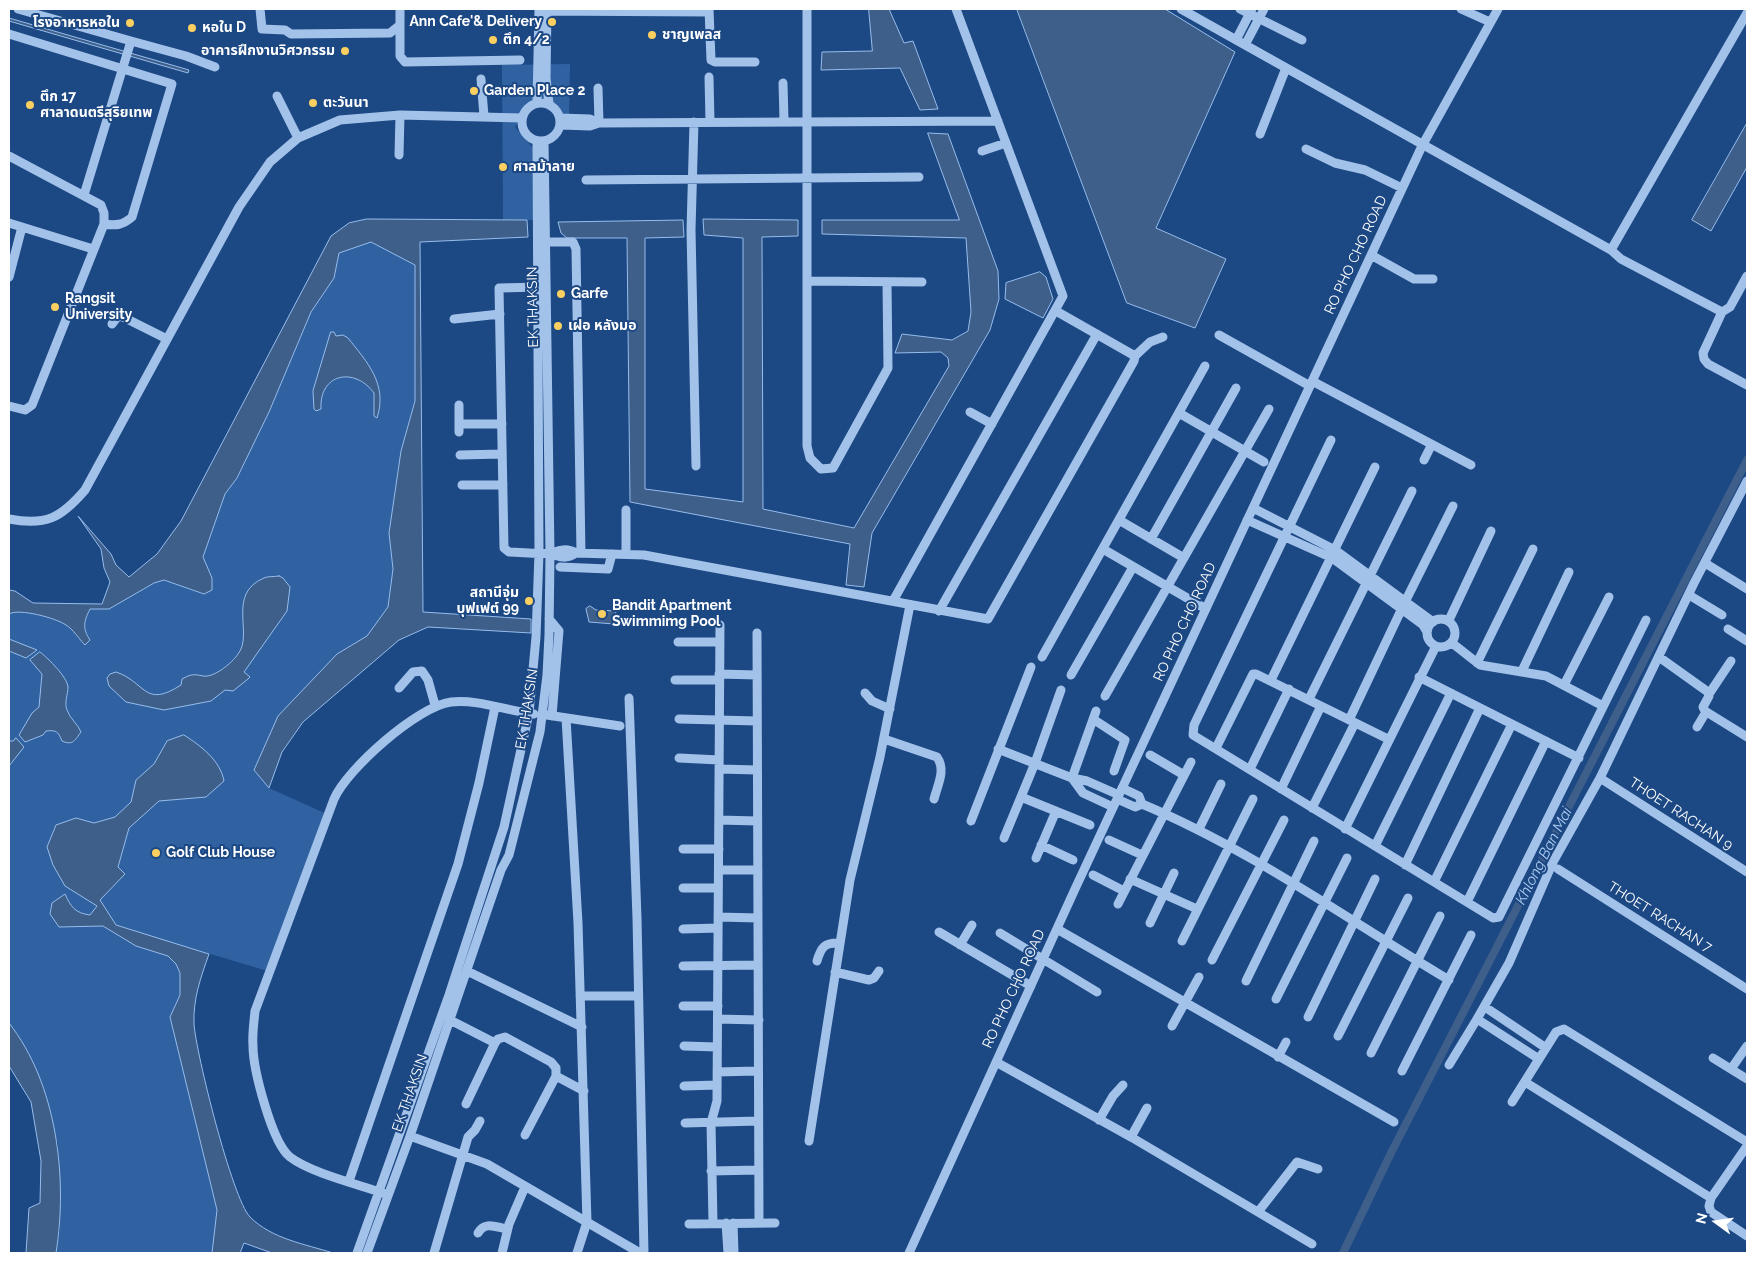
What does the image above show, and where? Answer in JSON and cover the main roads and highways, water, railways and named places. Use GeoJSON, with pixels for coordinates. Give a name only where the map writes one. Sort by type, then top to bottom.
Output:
{"type":"FeatureCollection","features":[{"type":"Feature","properties":{"kind":"waterway","name":"Khlong Ban Mai"},"geometry":{"type":"LineString","coordinates":[[1343,1253],[1391,1153],[1747,460]]}},
{"type":"Feature","properties":{"kind":"place","name":"Ann Cafe'& Delivery"},"geometry":{"type":"Point","coordinates":[552,22]}},
{"type":"Feature","properties":{"kind":"place","name":"โรงอาหารหอใน"},"geometry":{"type":"Point","coordinates":[130,23]}},
{"type":"Feature","properties":{"kind":"place","name":"หอใน D"},"geometry":{"type":"Point","coordinates":[192,28]}},
{"type":"Feature","properties":{"kind":"place","name":"ชาญเพลส"},"geometry":{"type":"Point","coordinates":[652,35]}},
{"type":"Feature","properties":{"kind":"place","name":"ตึก 4/2"},"geometry":{"type":"Point","coordinates":[493,40]}},
{"type":"Feature","properties":{"kind":"place","name":"อาคารฝึกงานวิศวกรรม"},"geometry":{"type":"Point","coordinates":[345,51]}},
{"type":"Feature","properties":{"kind":"place","name":"Garden Place 2"},"geometry":{"type":"Point","coordinates":[474,91]}},
{"type":"Feature","properties":{"kind":"place","name":"ตะวันนา"},"geometry":{"type":"Point","coordinates":[313,103]}},
{"type":"Feature","properties":{"kind":"place","name":"ตึก 17 ศาลาดนตรีสุริยเทพ"},"geometry":{"type":"Point","coordinates":[30,105]}},
{"type":"Feature","properties":{"kind":"place","name":"ศาลม้าลาย"},"geometry":{"type":"Point","coordinates":[503,167]}},
{"type":"Feature","properties":{"kind":"place","name":"Garfe"},"geometry":{"type":"Point","coordinates":[561,294]}},
{"type":"Feature","properties":{"kind":"place","name":"Rangsit University"},"geometry":{"type":"Point","coordinates":[55,307]}},
{"type":"Feature","properties":{"kind":"place","name":"เฝอ หลังมอ"},"geometry":{"type":"Point","coordinates":[558,326]}},
{"type":"Feature","properties":{"kind":"place","name":"สถานีจุ่ม บุฟเฟต์ 99"},"geometry":{"type":"Point","coordinates":[529,601]}},
{"type":"Feature","properties":{"kind":"place","name":"Bandit Apartment Swimmimg Pool"},"geometry":{"type":"Point","coordinates":[602,614]}},
{"type":"Feature","properties":{"kind":"place","name":"Golf Club House"},"geometry":{"type":"Point","coordinates":[156,853]}}]}
